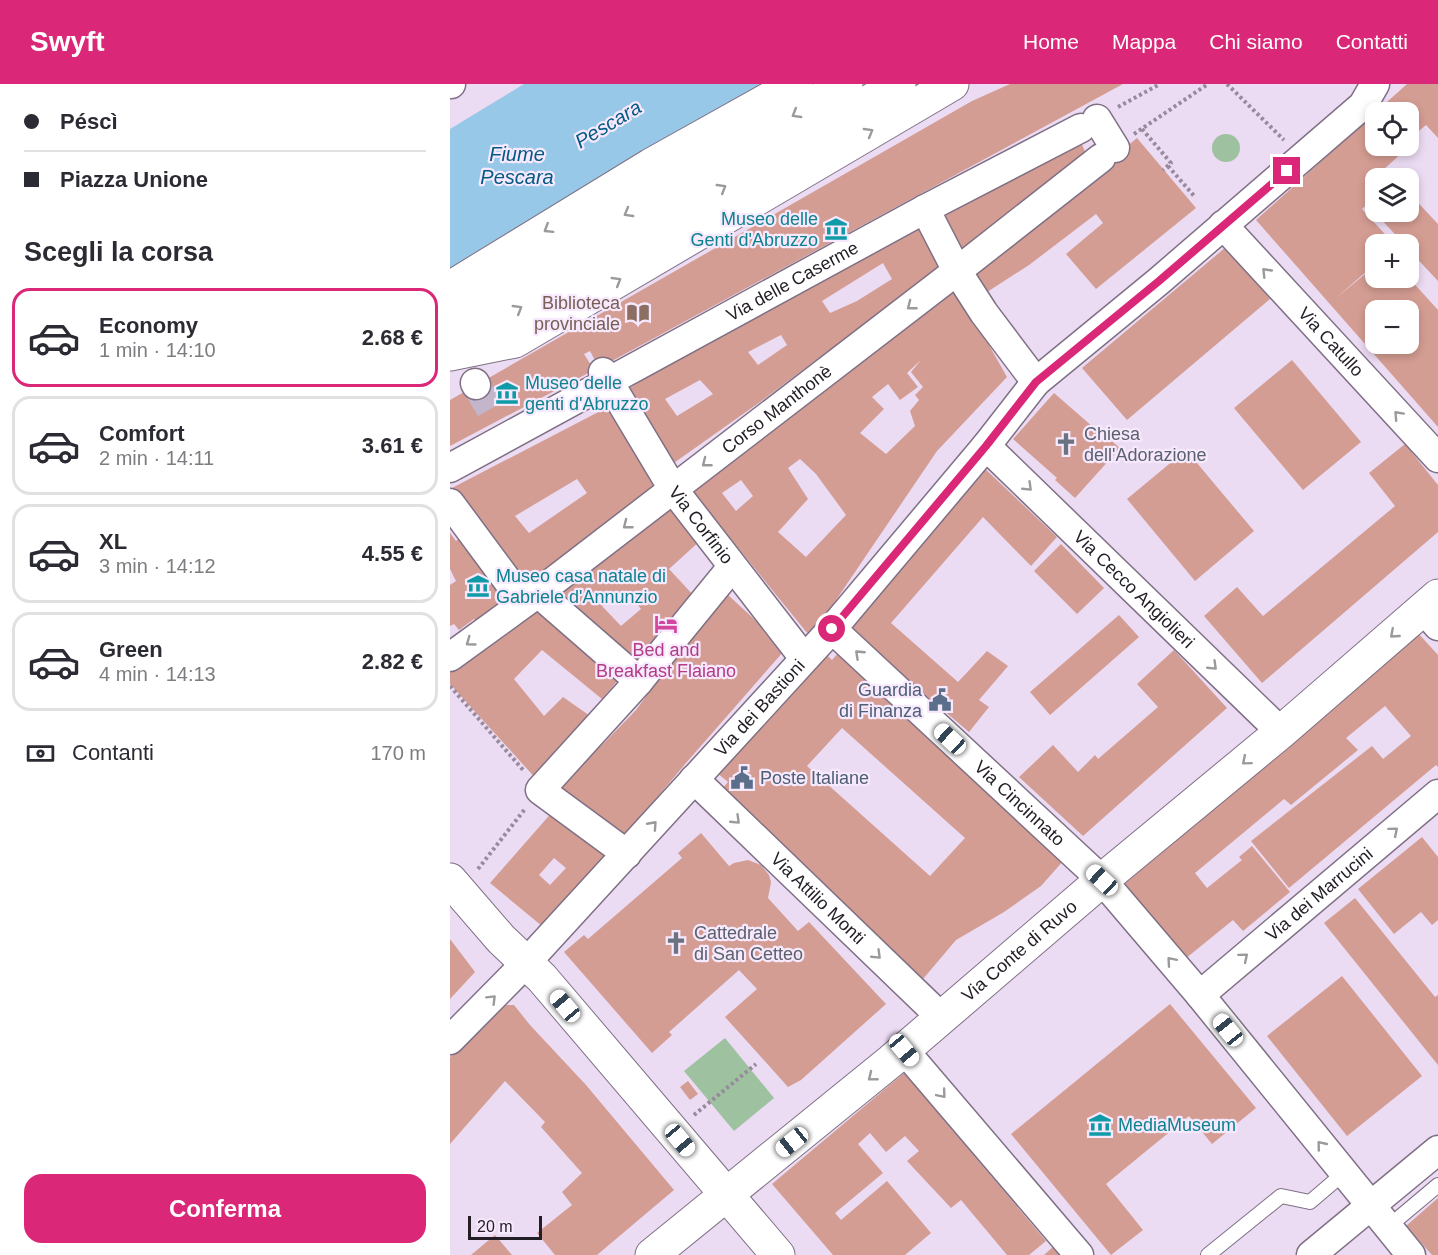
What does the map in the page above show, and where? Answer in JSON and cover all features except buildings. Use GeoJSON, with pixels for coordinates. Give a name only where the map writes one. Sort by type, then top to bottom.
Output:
{"type":"FeatureCollection","features":[{"type":"Feature","properties":{"kind":"main road"},"geometry":{"type":"LineString","coordinates":[[450,288],[651,165],[796,84]]}},
{"type":"Feature","properties":{"kind":"main road"},"geometry":{"type":"LineString","coordinates":[[450,317],[846,84]]}},
{"type":"Feature","properties":{"kind":"main road"},"geometry":{"type":"LineString","coordinates":[[450,352],[899,84]]}},
{"type":"Feature","properties":{"kind":"main road"},"geometry":{"type":"LineString","coordinates":[[450,352],[515,341],[952,84]]}},
{"type":"Feature","properties":{"kind":"main road","name":"Via Conte di Ruvo"},"geometry":{"type":"LineString","coordinates":[[651,1255],[904,1050],[1102,880],[1433,610]]}},
{"type":"Feature","properties":{"kind":"main road"},"geometry":{"type":"LineString","coordinates":[[455,885],[501,939],[552,991],[778,1255]]}},
{"type":"Feature","properties":{"kind":"street","name":"Via dei Bastioni"},"geometry":{"type":"LineString","coordinates":[[450,1040],[526,963],[832,629],[986,446],[1036,382],[1363,105],[1375,84]]}},
{"type":"Feature","properties":{"kind":"street","name":"Via delle Caserme"},"geometry":{"type":"LineString","coordinates":[[450,468],[502,429],[606,377],[1089,123],[1108,153]]}},
{"type":"Feature","properties":{"kind":"street","name":"Corso Manthonè"},"geometry":{"type":"LineString","coordinates":[[450,657],[531,598],[1108,153]]}},
{"type":"Feature","properties":{"kind":"street"},"geometry":{"type":"LineString","coordinates":[[925,209],[957,271],[984,313],[1036,382]]}},
{"type":"Feature","properties":{"kind":"street","name":"Via Catullo"},"geometry":{"type":"LineString","coordinates":[[1222,226],[1438,458]]}},
{"type":"Feature","properties":{"kind":"street","name":"Via Corfinio"},"geometry":{"type":"LineString","coordinates":[[606,377],[673,489],[804,658]]}},
{"type":"Feature","properties":{"kind":"street","name":"Via Cecco Angiolieri"},"geometry":{"type":"LineString","coordinates":[[986,446],[1281,732]]}},
{"type":"Feature","properties":{"kind":"street"},"geometry":{"type":"LineString","coordinates":[[450,503],[531,598],[639,681]]}},
{"type":"Feature","properties":{"kind":"street"},"geometry":{"type":"LineString","coordinates":[[627,854],[540,790],[639,681],[732,567]]}},
{"type":"Feature","properties":{"kind":"street","name":"Via Cincinnato"},"geometry":{"type":"LineString","coordinates":[[832,629],[1102,880],[1200,995],[1411,1255]]}},
{"type":"Feature","properties":{"kind":"street","name":"Via Attilio Monti"},"geometry":{"type":"LineString","coordinates":[[694,779],[942,1018]]}},
{"type":"Feature","properties":{"kind":"street","name":"Via dei Marrucini"},"geometry":{"type":"LineString","coordinates":[[1200,995],[1438,794]]}},
{"type":"Feature","properties":{"kind":"street"},"geometry":{"type":"LineString","coordinates":[[904,1050],[1078,1255]]}},
{"type":"Feature","properties":{"kind":"street"},"geometry":{"type":"LineString","coordinates":[[1311,1255],[1380,1216],[1438,1150]]}},
{"type":"Feature","properties":{"kind":"lane"},"geometry":{"type":"LineString","coordinates":[[1208,1255],[1281,1196],[1310,1202],[1344,1173]]}},
{"type":"Feature","properties":{"kind":"lane"},"geometry":{"type":"LineString","coordinates":[[1380,1216],[1438,1185]]}},
{"type":"Feature","properties":{"kind":"path"},"geometry":{"type":"LineString","coordinates":[[1108,153],[1208,84]]}},
{"type":"Feature","properties":{"kind":"path"},"geometry":{"type":"LineString","coordinates":[[1227,84],[1302,158]]}},
{"type":"Feature","properties":{"kind":"path"},"geometry":{"type":"LineString","coordinates":[[1142,129],[1172,163],[1166,168],[1195,197]]}},
{"type":"Feature","properties":{"kind":"path"},"geometry":{"type":"LineString","coordinates":[[450,686],[540,790],[455,885]]}},
{"type":"Feature","properties":{"kind":"path"},"geometry":{"type":"LineString","coordinates":[[693,1116],[756,1064]]}},
{"type":"Feature","properties":{"kind":"green space"},"geometry":{"type":"Polygon","coordinates":[[[1226,134],[1236,138],[1240,148],[1236,158],[1226,162],[1216,158],[1212,148],[1216,138],[1226,134]]]}},
{"type":"Feature","properties":{"kind":"green space"},"geometry":{"type":"Polygon","coordinates":[[[725,1038],[774,1098],[734,1131],[684,1071],[725,1038]]]}},
{"type":"Feature","properties":{"kind":"water","name":"Fiume Pescara"},"geometry":{"type":"Polygon","coordinates":[[[524,84],[777,84],[450,284],[450,129],[524,84]]]}},
{"type":"Feature","properties":{"kind":"tunnel"},"geometry":{"type":"LineString","coordinates":[[476,385],[497,421]]}},
{"type":"Feature","properties":{"kind":"place","name":"Museo delle Genti d'Abruzzo"},"geometry":{"type":"Point","coordinates":[836,229]}},
{"type":"Feature","properties":{"kind":"place","name":"Biblioteca provinciale"},"geometry":{"type":"Point","coordinates":[638,313]}},
{"type":"Feature","properties":{"kind":"place","name":"Museo delle genti d'Abruzzo"},"geometry":{"type":"Point","coordinates":[507,393]}},
{"type":"Feature","properties":{"kind":"place","name":"Chiesa dell'Adorazione"},"geometry":{"type":"Point","coordinates":[1066,444]}},
{"type":"Feature","properties":{"kind":"place","name":"Museo casa natale di Gabriele d'Annunzio"},"geometry":{"type":"Point","coordinates":[478,586]}},
{"type":"Feature","properties":{"kind":"place","name":"Bed and Breakfast Flaiano"},"geometry":{"type":"Point","coordinates":[666,624]}},
{"type":"Feature","properties":{"kind":"place","name":"Guardia di Finanza"},"geometry":{"type":"Point","coordinates":[940,700]}},
{"type":"Feature","properties":{"kind":"place","name":"Poste Italiane"},"geometry":{"type":"Point","coordinates":[742,778]}},
{"type":"Feature","properties":{"kind":"place","name":"Cattedrale di San Cetteo"},"geometry":{"type":"Point","coordinates":[676,943]}},
{"type":"Feature","properties":{"kind":"place","name":"MediaMuseum"},"geometry":{"type":"Point","coordinates":[1100,1125]}},
{"type":"Feature","properties":{"kind":"route"},"geometry":{"type":"LineString","coordinates":[[832,629],[986,446],[1036,382],[1159,281],[1287,171]]}},
{"type":"Feature","properties":{"kind":"water label","name":"Pescara"},"geometry":{"type":"Point","coordinates":[608,124]}}]}
